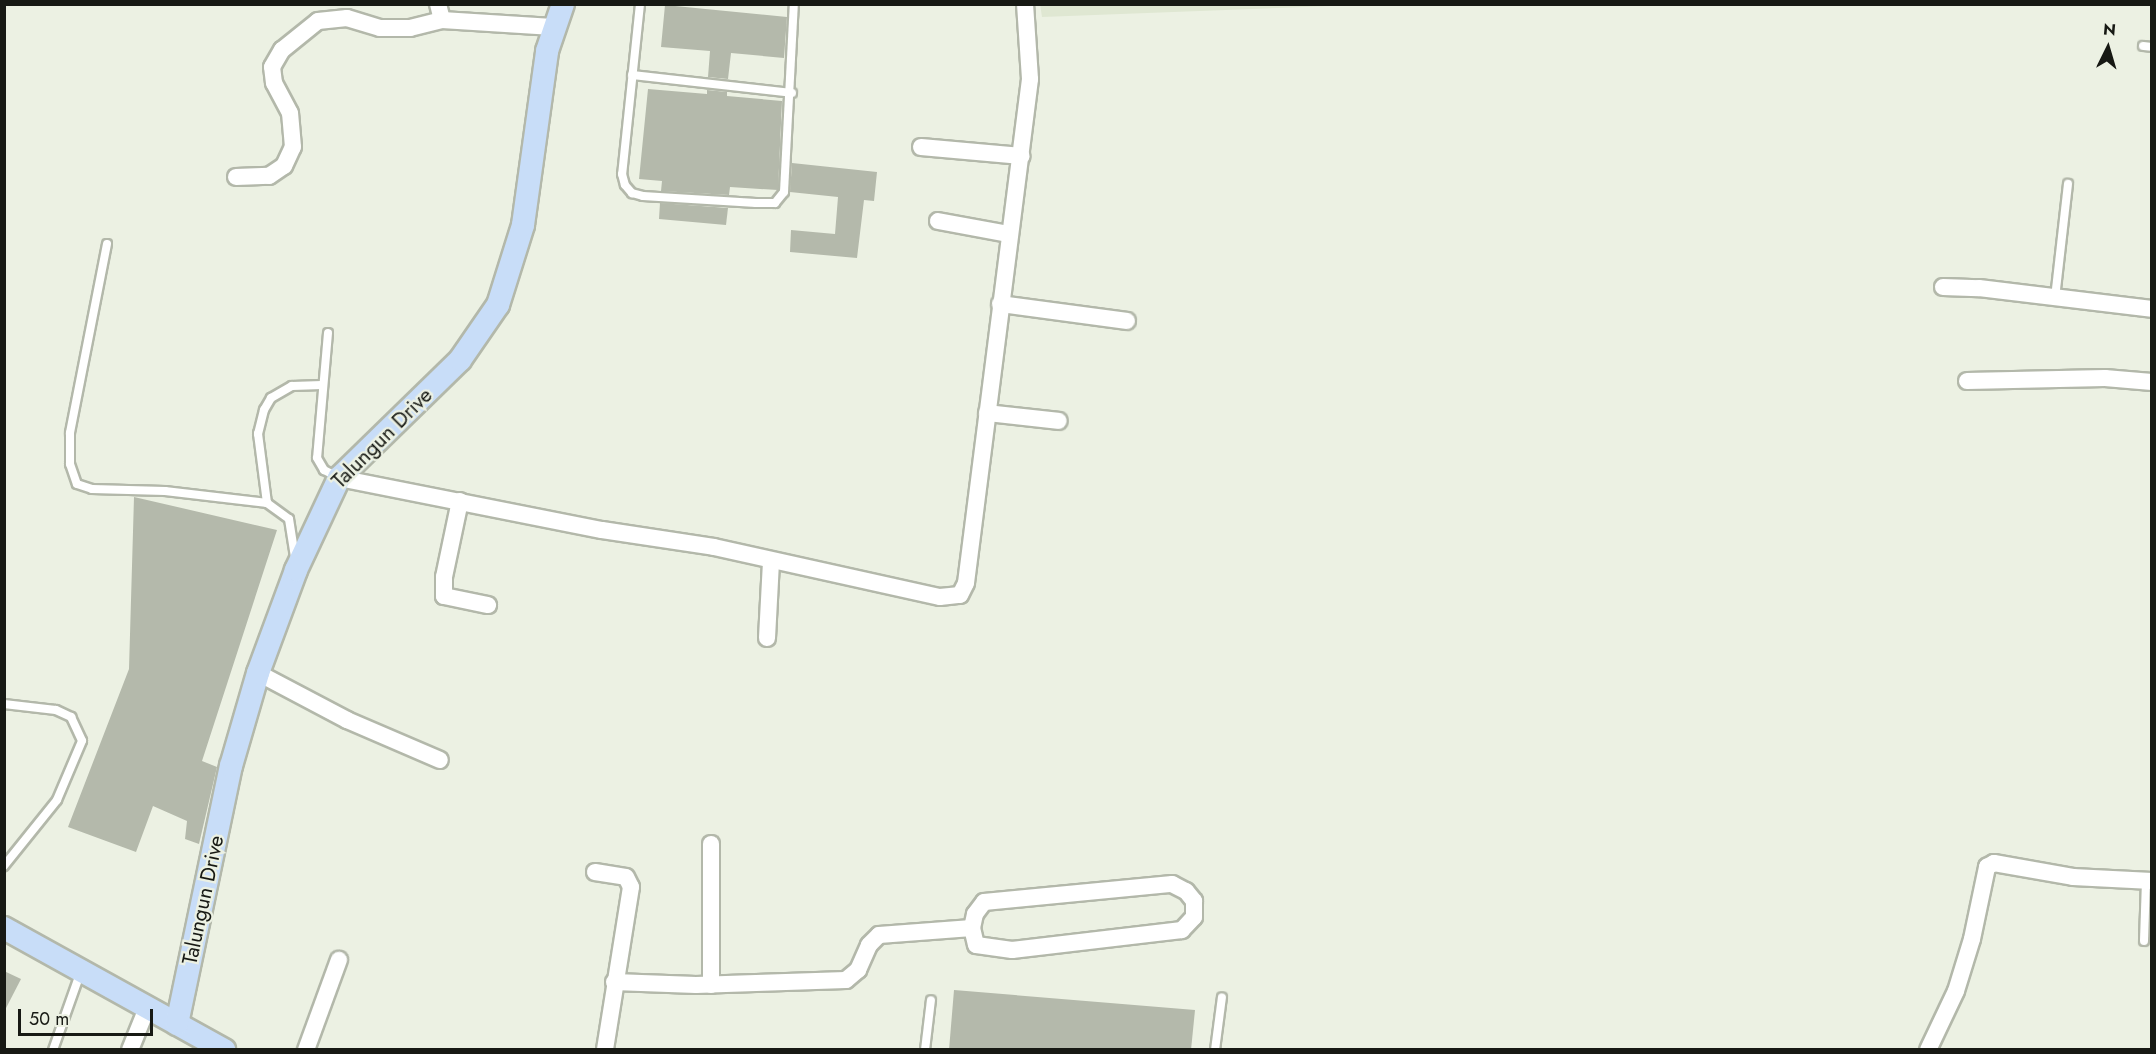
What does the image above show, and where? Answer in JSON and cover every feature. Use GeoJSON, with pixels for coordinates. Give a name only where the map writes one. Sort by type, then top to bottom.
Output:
{"type":"FeatureCollection","features":[{"type":"Feature","properties":{"kind":"street","name":"Talungun Drive"},"geometry":{"type":"LineString","coordinates":[[177,1024],[231,766],[258,673],[296,570],[339,478],[460,360],[498,305],[523,225],[553,27],[563,4]]}},
{"type":"Feature","properties":{"kind":"street"},"geometry":{"type":"LineString","coordinates":[[339,478],[602,530],[705,545],[771,562],[940,597],[960,595],[966,583],[1008,234],[1022,156],[1030,79],[1025,4]]}},
{"type":"Feature","properties":{"kind":"street"},"geometry":{"type":"LineString","coordinates":[[236,177],[269,176],[284,166],[293,147],[290,113],[274,83],[272,67],[282,50],[318,21],[347,18],[380,28],[410,28],[440,12],[553,27]]}},
{"type":"Feature","properties":{"kind":"street"},"geometry":{"type":"LineString","coordinates":[[921,147],[1022,156]]}},
{"type":"Feature","properties":{"kind":"street"},"geometry":{"type":"LineString","coordinates":[[938,221],[1008,234]]}},
{"type":"Feature","properties":{"kind":"street"},"geometry":{"type":"LineString","coordinates":[[1943,287],[1979,288],[2151,309]]}},
{"type":"Feature","properties":{"kind":"street"},"geometry":{"type":"LineString","coordinates":[[1000,304],[1126,321]]}},
{"type":"Feature","properties":{"kind":"street"},"geometry":{"type":"LineString","coordinates":[[1967,381],[2105,378],[2151,382]]}},
{"type":"Feature","properties":{"kind":"street"},"geometry":{"type":"LineString","coordinates":[[987,413],[1059,421]]}},
{"type":"Feature","properties":{"kind":"street"},"geometry":{"type":"LineString","coordinates":[[460,501],[444,577],[444,596],[488,605]]}},
{"type":"Feature","properties":{"kind":"street"},"geometry":{"type":"LineString","coordinates":[[767,638],[771,562]]}},
{"type":"Feature","properties":{"kind":"street"},"geometry":{"type":"LineString","coordinates":[[258,673],[347,720],[440,760]]}},
{"type":"Feature","properties":{"kind":"street"},"geometry":{"type":"LineString","coordinates":[[711,844],[711,985]]}},
{"type":"Feature","properties":{"kind":"street"},"geometry":{"type":"LineString","coordinates":[[1928,1050],[1956,991],[1972,939],[1987,867],[1994,863],[2073,877],[2149,881]]}},
{"type":"Feature","properties":{"kind":"street"},"geometry":{"type":"LineString","coordinates":[[595,872],[626,878],[631,886],[605,1050]]}},
{"type":"Feature","properties":{"kind":"street"},"geometry":{"type":"LineString","coordinates":[[1172,884],[1186,891],[1194,901],[1194,917],[1182,930],[1012,950],[976,945],[972,928],[975,914],[984,902],[1005,898],[1172,884]]}},
{"type":"Feature","properties":{"kind":"street"},"geometry":{"type":"LineString","coordinates":[[4,928],[224,1050]]}},
{"type":"Feature","properties":{"kind":"street"},"geometry":{"type":"LineString","coordinates":[[614,982],[711,985],[846,980],[858,970],[869,945],[879,935],[972,928]]}},
{"type":"Feature","properties":{"kind":"street"},"geometry":{"type":"LineString","coordinates":[[306,1050],[339,960]]}},
{"type":"Feature","properties":{"kind":"street"},"geometry":{"type":"LineString","coordinates":[[130,1050],[147,1008]]}},
{"type":"Feature","properties":{"kind":"lane"},"geometry":{"type":"LineString","coordinates":[[640,4],[622,174],[632,193],[643,196],[775,203],[784,192],[792,93],[794,4]]}},
{"type":"Feature","properties":{"kind":"lane"},"geometry":{"type":"LineString","coordinates":[[632,75],[792,93]]}},
{"type":"Feature","properties":{"kind":"lane"},"geometry":{"type":"LineString","coordinates":[[2055,298],[2068,184]]}},
{"type":"Feature","properties":{"kind":"lane"},"geometry":{"type":"LineString","coordinates":[[107,244],[70,433],[70,464],[77,484],[92,489],[165,491],[267,503],[289,519],[296,570]]}},
{"type":"Feature","properties":{"kind":"lane"},"geometry":{"type":"LineString","coordinates":[[328,333],[317,458],[324,470],[339,478]]}},
{"type":"Feature","properties":{"kind":"lane"},"geometry":{"type":"LineString","coordinates":[[267,503],[258,434],[264,410],[272,398],[292,386],[322,385]]}},
{"type":"Feature","properties":{"kind":"lane"},"geometry":{"type":"LineString","coordinates":[[4,704],[28,704],[70,717],[82,741],[77,760],[57,800],[4,866]]}},
{"type":"Feature","properties":{"kind":"lane"},"geometry":{"type":"LineString","coordinates":[[2144,941],[2149,881]]}},
{"type":"Feature","properties":{"kind":"lane"},"geometry":{"type":"LineString","coordinates":[[53,1050],[82,970]]}},
{"type":"Feature","properties":{"kind":"lane"},"geometry":{"type":"LineString","coordinates":[[1215,1050],[1222,997]]}},
{"type":"Feature","properties":{"kind":"lane"},"geometry":{"type":"LineString","coordinates":[[925,1050],[931,1000]]}},
{"type":"Feature","properties":{"kind":"shaded area"},"geometry":{"type":"Polygon","coordinates":[[[1040,4],[1357,4],[1357,5],[1042,17],[1040,4]]]}},
{"type":"Feature","properties":{"kind":"building"},"geometry":{"type":"Polygon","coordinates":[[[665,5],[787,17],[784,58],[731,53],[728,79],[708,77],[710,51],[661,47],[665,5]]]}},
{"type":"Feature","properties":{"kind":"building"},"geometry":{"type":"Polygon","coordinates":[[[648,89],[707,94],[707,90],[727,92],[727,96],[782,101],[778,190],[730,187],[729,195],[661,191],[662,181],[639,179],[648,89]]]}},
{"type":"Feature","properties":{"kind":"building"},"geometry":{"type":"Polygon","coordinates":[[[792,163],[877,172],[874,201],[864,200],[857,258],[790,252],[791,230],[835,234],[838,197],[790,192],[792,163]]]}},
{"type":"Feature","properties":{"kind":"building"},"geometry":{"type":"Polygon","coordinates":[[[660,203],[728,208],[726,225],[659,219],[660,203]]]}},
{"type":"Feature","properties":{"kind":"building"},"geometry":{"type":"Polygon","coordinates":[[[134,497],[277,530],[202,761],[217,767],[199,844],[185,839],[187,821],[153,806],[136,852],[68,827],[129,669],[134,497]]]}},
{"type":"Feature","properties":{"kind":"building"},"geometry":{"type":"Polygon","coordinates":[[[4,971],[21,979],[4,1012],[4,971]]]}},
{"type":"Feature","properties":{"kind":"building"},"geometry":{"type":"Polygon","coordinates":[[[954,990],[1195,1010],[1191,1050],[949,1050],[954,990]]]}}]}
